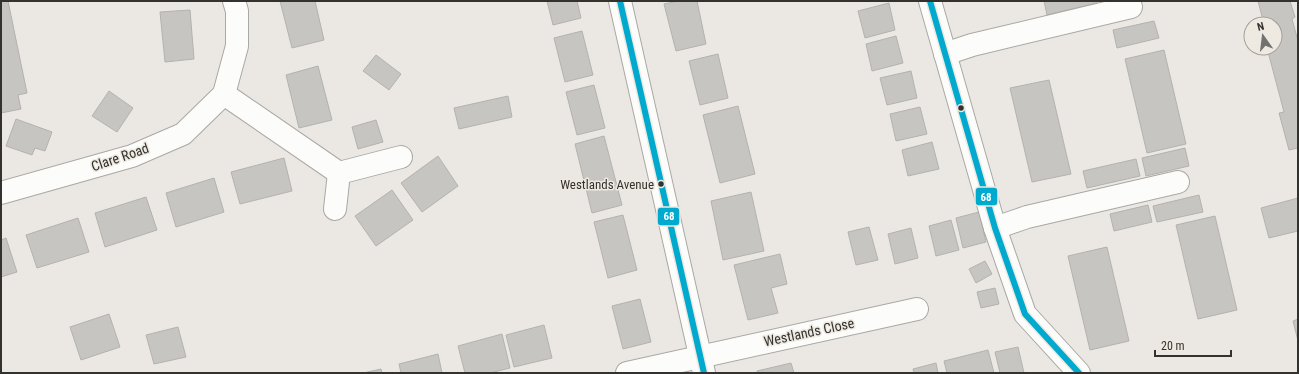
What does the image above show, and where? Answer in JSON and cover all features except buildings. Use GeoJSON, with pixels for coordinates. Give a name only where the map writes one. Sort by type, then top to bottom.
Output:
{"type":"FeatureCollection","features":[{"type":"Feature","properties":{"kind":"street"},"geometry":{"type":"LineString","coordinates":[[234,1],[237,11],[237,46],[224,94],[339,173],[401,157]]}},
{"type":"Feature","properties":{"kind":"street"},"geometry":{"type":"LineString","coordinates":[[620,1],[702,364]]}},
{"type":"Feature","properties":{"kind":"street"},"geometry":{"type":"LineString","coordinates":[[930,1],[995,228],[1025,314],[1079,373]]}},
{"type":"Feature","properties":{"kind":"street"},"geometry":{"type":"LineString","coordinates":[[944,54],[972,45],[1131,7]]}},
{"type":"Feature","properties":{"kind":"street","name":"Clare Road"},"geometry":{"type":"LineString","coordinates":[[1,193],[132,156],[183,134],[224,94]]}},
{"type":"Feature","properties":{"kind":"street"},"geometry":{"type":"LineString","coordinates":[[335,209],[339,173]]}},
{"type":"Feature","properties":{"kind":"street"},"geometry":{"type":"LineString","coordinates":[[995,228],[1027,217],[1178,182]]}},
{"type":"Feature","properties":{"kind":"street","name":"Westlands Close"},"geometry":{"type":"LineString","coordinates":[[627,373],[702,364],[917,309]]}},
{"type":"Feature","properties":{"kind":"transit line","name":"68"},"geometry":{"type":"LineString","coordinates":[[620,1],[704,373]]}},
{"type":"Feature","properties":{"kind":"transit line","name":"68"},"geometry":{"type":"LineString","coordinates":[[930,1],[995,228],[1025,314],[1079,373]]}},
{"type":"Feature","properties":{"kind":"place","name":"Westlands Avenue"},"geometry":{"type":"Point","coordinates":[661,184]}}]}
